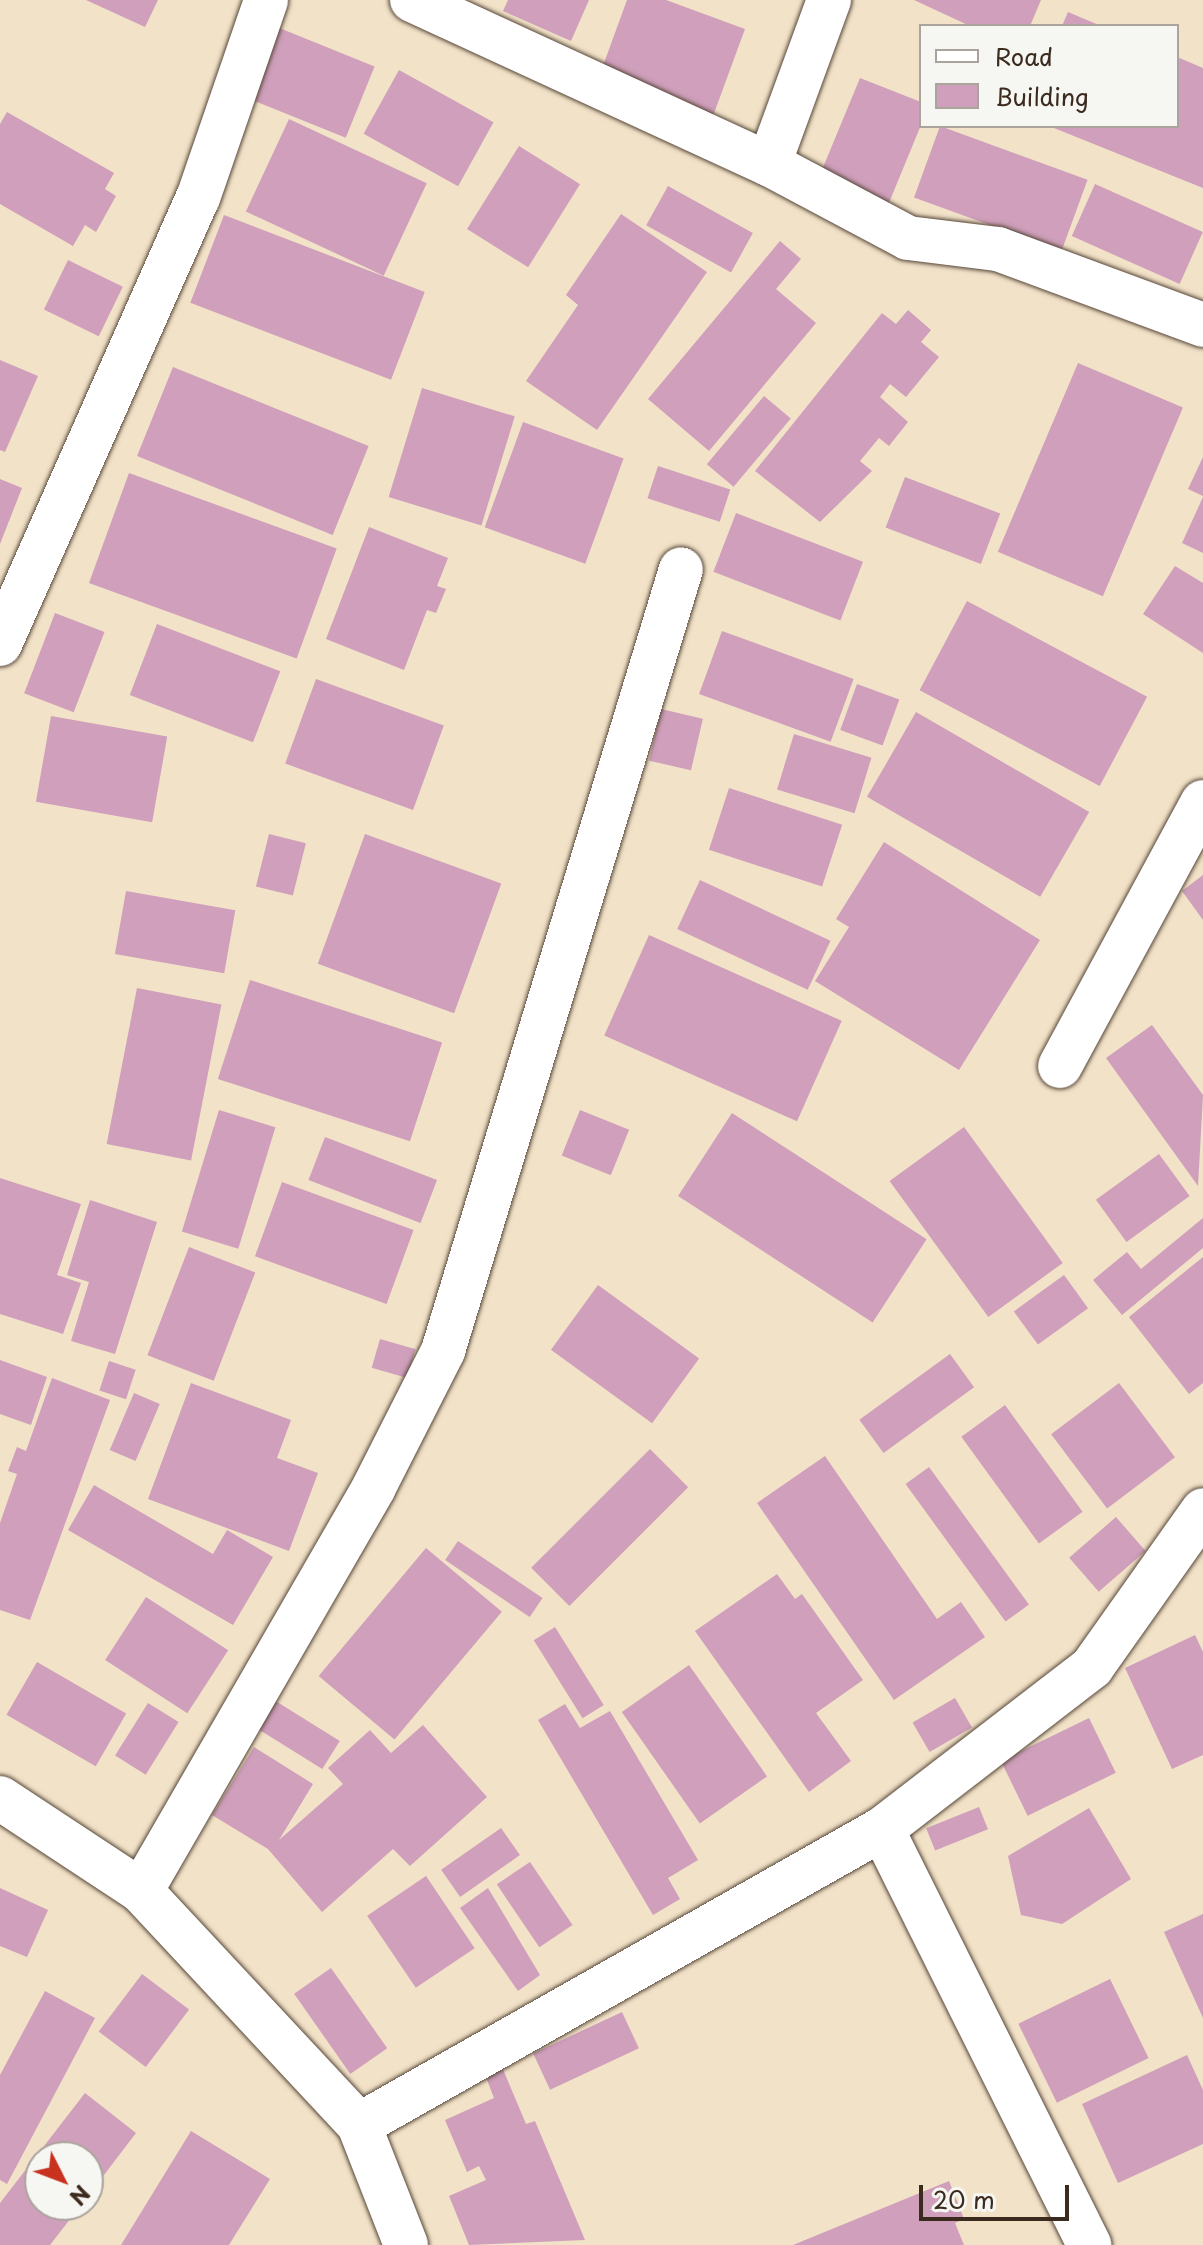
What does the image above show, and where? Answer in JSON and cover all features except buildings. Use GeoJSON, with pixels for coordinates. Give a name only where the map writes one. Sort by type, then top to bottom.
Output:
{"type":"FeatureCollection","features":[{"type":"Feature","properties":{"kind":"street"},"geometry":{"type":"LineString","coordinates":[[0,644],[198,198],[266,0]]}},
{"type":"Feature","properties":{"kind":"street"},"geometry":{"type":"LineString","coordinates":[[412,0],[769,164],[908,238],[998,249],[1203,325]]}},
{"type":"Feature","properties":{"kind":"street"},"geometry":{"type":"LineString","coordinates":[[769,164],[829,0]]}},
{"type":"Feature","properties":{"kind":"street"},"geometry":{"type":"LineString","coordinates":[[141,1891],[374,1487],[443,1351],[681,569]]}},
{"type":"Feature","properties":{"kind":"street"},"geometry":{"type":"LineString","coordinates":[[1060,1066],[1203,802]]}},
{"type":"Feature","properties":{"kind":"street"},"geometry":{"type":"LineString","coordinates":[[359,2125],[882,1829],[1092,1667],[1203,1510]]}},
{"type":"Feature","properties":{"kind":"street"},"geometry":{"type":"LineString","coordinates":[[0,1798],[141,1891],[359,2125],[406,2245]]}},
{"type":"Feature","properties":{"kind":"street"},"geometry":{"type":"LineString","coordinates":[[882,1829],[1089,2245]]}}]}
